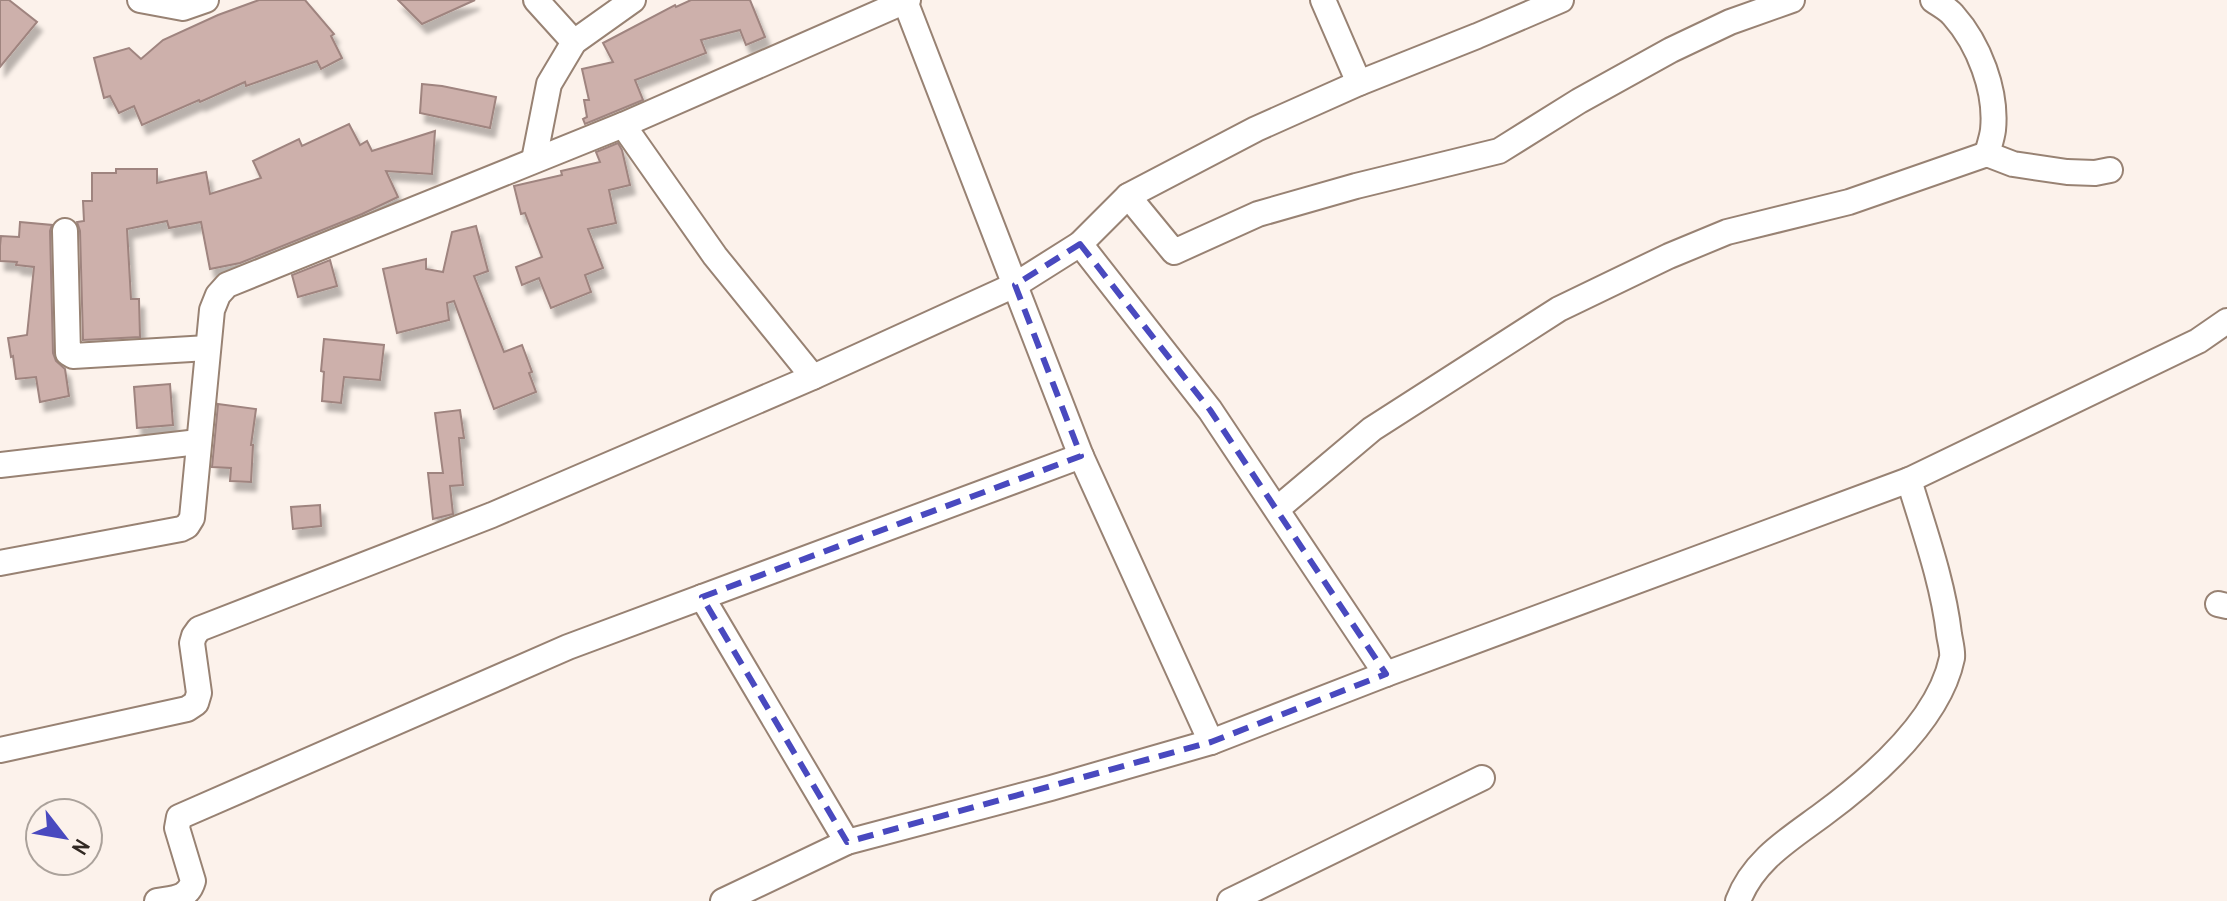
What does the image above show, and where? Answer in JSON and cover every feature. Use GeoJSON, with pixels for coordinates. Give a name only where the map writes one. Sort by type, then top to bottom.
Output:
{"type":"FeatureCollection","features":[{"type":"Feature","properties":{"kind":"street"},"geometry":{"type":"LineString","coordinates":[[140,0],[183,8],[206,0]]}},
{"type":"Feature","properties":{"kind":"street"},"geometry":{"type":"LineString","coordinates":[[536,0],[574,42]]}},
{"type":"Feature","properties":{"kind":"street"},"geometry":{"type":"LineString","coordinates":[[534,160],[549,84],[574,42],[633,0]]}},
{"type":"Feature","properties":{"kind":"street"},"geometry":{"type":"LineString","coordinates":[[1323,0],[1359,83]]}},
{"type":"Feature","properties":{"kind":"street"},"geometry":{"type":"LineString","coordinates":[[0,750],[187,709],[196,703],[199,693],[192,643],[199,629],[492,515],[813,377],[1015,285],[1080,244],[1128,196],[1256,129],[1561,0]]}},
{"type":"Feature","properties":{"kind":"street"},"geometry":{"type":"LineString","coordinates":[[1128,196],[1174,252],[1258,214],[1499,151],[1579,101],[1671,50],[1730,22],[1792,0]]}},
{"type":"Feature","properties":{"kind":"street"},"geometry":{"type":"LineString","coordinates":[[1933,0],[1960,24],[1985,71],[1991,96],[1993,130],[1987,154]]}},
{"type":"Feature","properties":{"kind":"street"},"geometry":{"type":"LineString","coordinates":[[0,563],[187,526],[192,518],[212,310],[218,295],[227,285],[623,125],[906,1],[1081,456],[1211,742]]}},
{"type":"Feature","properties":{"kind":"street"},"geometry":{"type":"LineString","coordinates":[[623,125],[715,256],[813,377]]}},
{"type":"Feature","properties":{"kind":"street"},"geometry":{"type":"LineString","coordinates":[[1277,509],[1372,429],[1559,309],[1727,232],[1849,202],[1987,154],[2013,164],[2067,172],[2110,170]]}},
{"type":"Feature","properties":{"kind":"street"},"geometry":{"type":"LineString","coordinates":[[65,231],[68,353],[73,356],[208,348]]}},
{"type":"Feature","properties":{"kind":"street"},"geometry":{"type":"LineString","coordinates":[[1080,244],[1210,410],[1386,674]]}},
{"type":"Feature","properties":{"kind":"street"},"geometry":{"type":"LineString","coordinates":[[723,901],[847,842],[1211,742],[1909,480],[2198,341],[2227,321]]}},
{"type":"Feature","properties":{"kind":"street"},"geometry":{"type":"LineString","coordinates":[[0,465],[198,442]]}},
{"type":"Feature","properties":{"kind":"street"},"geometry":{"type":"LineString","coordinates":[[157,901],[184,896],[191,890],[193,881],[177,828],[179,817],[568,647],[1081,456]]}},
{"type":"Feature","properties":{"kind":"street"},"geometry":{"type":"LineString","coordinates":[[1738,901],[1746,881],[1783,843],[1858,788],[1899,749],[1937,699],[1952,656],[1947,611],[1909,480]]}},
{"type":"Feature","properties":{"kind":"street"},"geometry":{"type":"LineString","coordinates":[[702,597],[847,842]]}},
{"type":"Feature","properties":{"kind":"street"},"geometry":{"type":"LineString","coordinates":[[1230,901],[1482,778]]}},
{"type":"Feature","properties":{"kind":"highlighted area"},"geometry":{"type":"Polygon","coordinates":[[[1080,244],[1210,410],[1386,674],[1211,742],[847,842],[702,597],[1081,456],[1015,285],[1080,244]]]}},
{"type":"Feature","properties":{"kind":"building"},"geometry":{"type":"Polygon","coordinates":[[[0,0],[9,0],[37,22],[0,67],[0,0]]]}},
{"type":"Feature","properties":{"kind":"building"},"geometry":{"type":"Polygon","coordinates":[[[259,0],[305,0],[334,34],[331,36],[342,58],[321,69],[317,61],[246,86],[245,82],[142,125],[134,106],[119,113],[110,96],[104,98],[94,58],[129,48],[141,59],[163,40],[259,0]]]}},
{"type":"Feature","properties":{"kind":"building"},"geometry":{"type":"Polygon","coordinates":[[[398,0],[475,0],[422,24],[398,0]]]}},
{"type":"Feature","properties":{"kind":"building"},"geometry":{"type":"Polygon","coordinates":[[[691,0],[750,0],[765,37],[746,45],[740,30],[701,40],[706,53],[635,80],[643,100],[585,124],[584,100],[589,100],[582,69],[613,62],[603,43],[675,5],[691,0]]]}},
{"type":"Feature","properties":{"kind":"building"},"geometry":{"type":"Polygon","coordinates":[[[422,84],[496,97],[490,128],[420,113],[422,84]]]}},
{"type":"Feature","properties":{"kind":"building"},"geometry":{"type":"Polygon","coordinates":[[[349,124],[360,145],[367,141],[372,151],[435,131],[432,174],[386,171],[398,197],[240,263],[210,269],[201,222],[169,228],[167,221],[127,229],[131,299],[139,299],[140,337],[83,340],[80,231],[77,222],[84,221],[83,201],[92,201],[92,173],[116,173],[116,169],[157,169],[157,183],[206,172],[210,194],[261,178],[253,161],[299,139],[302,146],[349,124]]]}},
{"type":"Feature","properties":{"kind":"building"},"geometry":{"type":"Polygon","coordinates":[[[618,143],[630,185],[609,190],[616,223],[588,229],[603,268],[585,275],[591,292],[551,308],[539,278],[522,285],[516,267],[542,257],[525,213],[521,214],[514,186],[600,162],[596,152],[618,143]]]}},
{"type":"Feature","properties":{"kind":"building"},"geometry":{"type":"Polygon","coordinates":[[[20,222],[52,225],[53,353],[65,369],[69,396],[40,402],[36,377],[16,379],[8,338],[27,335],[34,267],[0,261],[1,236],[19,237],[20,222]]]}},
{"type":"Feature","properties":{"kind":"building"},"geometry":{"type":"Polygon","coordinates":[[[476,226],[488,271],[474,276],[504,352],[522,345],[536,392],[494,409],[454,301],[447,303],[449,320],[397,333],[383,269],[426,259],[426,269],[443,272],[452,232],[476,226]]]}},
{"type":"Feature","properties":{"kind":"building"},"geometry":{"type":"Polygon","coordinates":[[[330,260],[337,286],[298,297],[292,275],[330,260]]]}},
{"type":"Feature","properties":{"kind":"building"},"geometry":{"type":"Polygon","coordinates":[[[324,339],[384,345],[380,380],[344,377],[341,403],[322,401],[324,339]]]}},
{"type":"Feature","properties":{"kind":"building"},"geometry":{"type":"Polygon","coordinates":[[[170,384],[173,425],[137,428],[134,387],[170,384]]]}},
{"type":"Feature","properties":{"kind":"building"},"geometry":{"type":"Polygon","coordinates":[[[218,404],[256,409],[251,445],[251,482],[230,481],[231,468],[212,467],[218,404]]]}},
{"type":"Feature","properties":{"kind":"building"},"geometry":{"type":"Polygon","coordinates":[[[460,410],[464,438],[459,438],[463,485],[450,486],[453,514],[433,519],[428,473],[443,473],[435,413],[460,410]]]}},
{"type":"Feature","properties":{"kind":"building"},"geometry":{"type":"Polygon","coordinates":[[[320,505],[321,526],[293,529],[291,507],[320,505]]]}}]}
